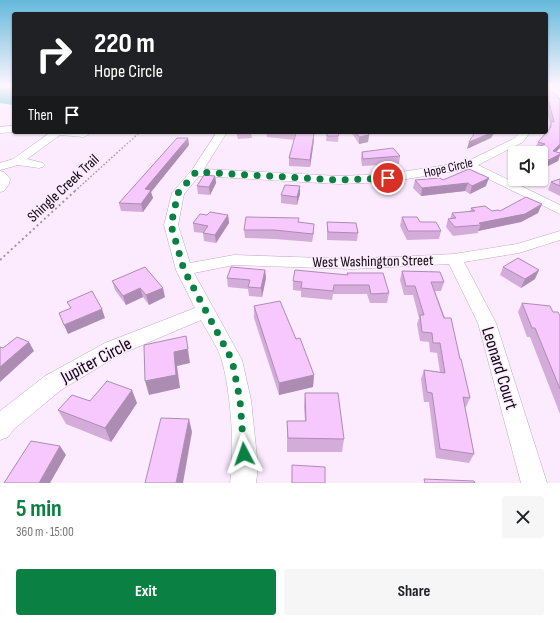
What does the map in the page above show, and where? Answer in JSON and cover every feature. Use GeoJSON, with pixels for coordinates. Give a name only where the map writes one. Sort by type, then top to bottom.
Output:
{"type":"FeatureCollection","features":[{"type":"Feature","properties":{"kind":"street"},"geometry":{"type":"LineString","coordinates":[[0,130],[12,129]]}},
{"type":"Feature","properties":{"kind":"street"},"geometry":{"type":"LineString","coordinates":[[0,167],[17,160],[57,134]]}},
{"type":"Feature","properties":{"kind":"street"},"geometry":{"type":"LineString","coordinates":[[221,134],[196,172],[178,193],[171,225],[184,270],[232,360],[240,400],[245,467],[243,483]]}},
{"type":"Feature","properties":{"kind":"street","name":"Hope Circle"},"geometry":{"type":"LineString","coordinates":[[196,172],[339,180],[388,178],[433,172],[469,165],[519,140],[524,134]]}},
{"type":"Feature","properties":{"kind":"street"},"geometry":{"type":"LineString","coordinates":[[17,160],[39,165]]}},
{"type":"Feature","properties":{"kind":"street"},"geometry":{"type":"LineString","coordinates":[[469,165],[560,210]]}},
{"type":"Feature","properties":{"kind":"street"},"geometry":{"type":"LineString","coordinates":[[0,175],[4,179],[0,188]]}},
{"type":"Feature","properties":{"kind":"street","name":"West Washington Street"},"geometry":{"type":"LineString","coordinates":[[184,270],[234,260],[352,264],[454,259],[519,248],[560,235]]}},
{"type":"Feature","properties":{"kind":"street","name":"Leonard Court"},"geometry":{"type":"LineString","coordinates":[[454,259],[487,323],[534,483]]}},
{"type":"Feature","properties":{"kind":"street","name":"Jupiter Circle"},"geometry":{"type":"LineString","coordinates":[[0,429],[6,421],[53,383],[105,353],[205,311]]}},
{"type":"Feature","properties":{"kind":"path","name":"Shingle Creek Trail"},"geometry":{"type":"LineString","coordinates":[[0,260],[138,134]]}},
{"type":"Feature","properties":{"kind":"building"},"geometry":{"type":"Polygon","coordinates":[[[551,109],[560,109],[560,144],[553,151],[560,154],[549,160],[548,146],[541,146],[545,144],[538,142],[545,134],[548,134],[548,130],[551,127],[551,121],[554,122],[551,109]]]}},
{"type":"Feature","properties":{"kind":"building"},"geometry":{"type":"Polygon","coordinates":[[[296,134],[314,134],[310,160],[289,158],[296,134]]]}},
{"type":"Feature","properties":{"kind":"building"},"geometry":{"type":"Polygon","coordinates":[[[327,134],[338,134],[338,136],[327,136],[327,134]]]}},
{"type":"Feature","properties":{"kind":"building"},"geometry":{"type":"Polygon","coordinates":[[[357,134],[369,135],[359,137],[357,134]]]}},
{"type":"Feature","properties":{"kind":"building"},"geometry":{"type":"Polygon","coordinates":[[[474,134],[488,134],[469,142],[474,134]]]}},
{"type":"Feature","properties":{"kind":"building"},"geometry":{"type":"Polygon","coordinates":[[[177,138],[188,138],[145,189],[151,190],[141,204],[119,203],[177,138]]]}},
{"type":"Feature","properties":{"kind":"building"},"geometry":{"type":"Polygon","coordinates":[[[393,148],[400,156],[363,159],[362,152],[393,148]]]}},
{"type":"Feature","properties":{"kind":"building"},"geometry":{"type":"Polygon","coordinates":[[[469,169],[489,178],[472,186],[468,183],[422,188],[415,180],[440,178],[443,180],[469,169]]]}},
{"type":"Feature","properties":{"kind":"building"},"geometry":{"type":"Polygon","coordinates":[[[204,175],[215,176],[209,187],[197,186],[204,175]]]}},
{"type":"Feature","properties":{"kind":"building"},"geometry":{"type":"Polygon","coordinates":[[[560,179],[560,186],[551,182],[560,179]]]}},
{"type":"Feature","properties":{"kind":"building"},"geometry":{"type":"Polygon","coordinates":[[[285,185],[300,186],[297,197],[281,195],[285,185]]]}},
{"type":"Feature","properties":{"kind":"building"},"geometry":{"type":"Polygon","coordinates":[[[526,197],[542,204],[525,214],[479,223],[481,225],[455,227],[448,219],[456,218],[452,213],[475,211],[471,208],[485,206],[492,211],[500,211],[526,197]]]}},
{"type":"Feature","properties":{"kind":"building"},"geometry":{"type":"Polygon","coordinates":[[[210,212],[228,215],[215,235],[203,233],[208,226],[193,223],[200,214],[207,215],[210,212]]]}},
{"type":"Feature","properties":{"kind":"building"},"geometry":{"type":"Polygon","coordinates":[[[246,217],[299,218],[298,222],[314,224],[313,234],[274,230],[244,230],[246,217]]]}},
{"type":"Feature","properties":{"kind":"building"},"geometry":{"type":"Polygon","coordinates":[[[402,217],[417,217],[420,222],[436,222],[441,231],[408,231],[402,217]]]}},
{"type":"Feature","properties":{"kind":"building"},"geometry":{"type":"Polygon","coordinates":[[[327,222],[356,223],[358,233],[328,232],[327,222]]]}},
{"type":"Feature","properties":{"kind":"building"},"geometry":{"type":"Polygon","coordinates":[[[518,258],[539,270],[525,279],[503,267],[518,258]]]}},
{"type":"Feature","properties":{"kind":"building"},"geometry":{"type":"Polygon","coordinates":[[[145,267],[163,288],[146,295],[140,288],[123,296],[112,281],[145,267]]]}},
{"type":"Feature","properties":{"kind":"building"},"geometry":{"type":"Polygon","coordinates":[[[231,267],[265,270],[261,288],[248,287],[250,280],[227,278],[231,267]]]}},
{"type":"Feature","properties":{"kind":"building"},"geometry":{"type":"Polygon","coordinates":[[[295,270],[348,275],[347,273],[383,273],[389,293],[371,294],[369,285],[334,285],[333,291],[301,288],[302,282],[293,281],[295,270]]]}},
{"type":"Feature","properties":{"kind":"building"},"geometry":{"type":"Polygon","coordinates":[[[402,271],[440,272],[444,282],[431,282],[444,318],[451,318],[470,398],[463,397],[474,454],[440,449],[432,393],[427,392],[424,370],[445,373],[440,343],[433,343],[432,333],[422,332],[420,315],[424,315],[415,286],[406,286],[402,271]]]}},
{"type":"Feature","properties":{"kind":"building"},"geometry":{"type":"Polygon","coordinates":[[[92,291],[102,309],[64,325],[59,313],[71,308],[67,302],[92,291]]]}},
{"type":"Feature","properties":{"kind":"building"},"geometry":{"type":"Polygon","coordinates":[[[280,301],[296,339],[300,338],[314,375],[279,383],[254,306],[280,301]]]}},
{"type":"Feature","properties":{"kind":"building"},"geometry":{"type":"Polygon","coordinates":[[[522,303],[550,306],[553,312],[558,312],[560,316],[560,389],[535,328],[532,328],[522,303]]]}},
{"type":"Feature","properties":{"kind":"building"},"geometry":{"type":"Polygon","coordinates":[[[186,336],[188,349],[174,352],[176,375],[145,381],[144,345],[186,336]]]}},
{"type":"Feature","properties":{"kind":"building"},"geometry":{"type":"Polygon","coordinates":[[[17,337],[29,342],[0,367],[0,347],[3,348],[17,337]]]}},
{"type":"Feature","properties":{"kind":"building"},"geometry":{"type":"Polygon","coordinates":[[[107,381],[132,390],[105,428],[58,410],[72,395],[90,401],[107,381]]]}},
{"type":"Feature","properties":{"kind":"building"},"geometry":{"type":"Polygon","coordinates":[[[305,393],[338,393],[344,439],[288,438],[287,421],[306,421],[305,393]]]}},
{"type":"Feature","properties":{"kind":"building"},"geometry":{"type":"Polygon","coordinates":[[[161,418],[189,419],[176,483],[145,483],[161,418]]]}},
{"type":"Feature","properties":{"kind":"building"},"geometry":{"type":"Polygon","coordinates":[[[31,441],[60,446],[39,483],[4,483],[31,441]]]}},
{"type":"Feature","properties":{"kind":"building"},"geometry":{"type":"Polygon","coordinates":[[[292,465],[325,467],[325,483],[292,483],[292,465]]]}},
{"type":"Feature","properties":{"kind":"building"},"geometry":{"type":"Polygon","coordinates":[[[424,479],[474,481],[475,483],[425,483],[424,479]]]}},
{"type":"Feature","properties":{"kind":"route"},"geometry":{"type":"LineString","coordinates":[[244,454],[240,400],[232,360],[184,270],[171,225],[178,193],[196,172],[339,180],[388,178]]}}]}
